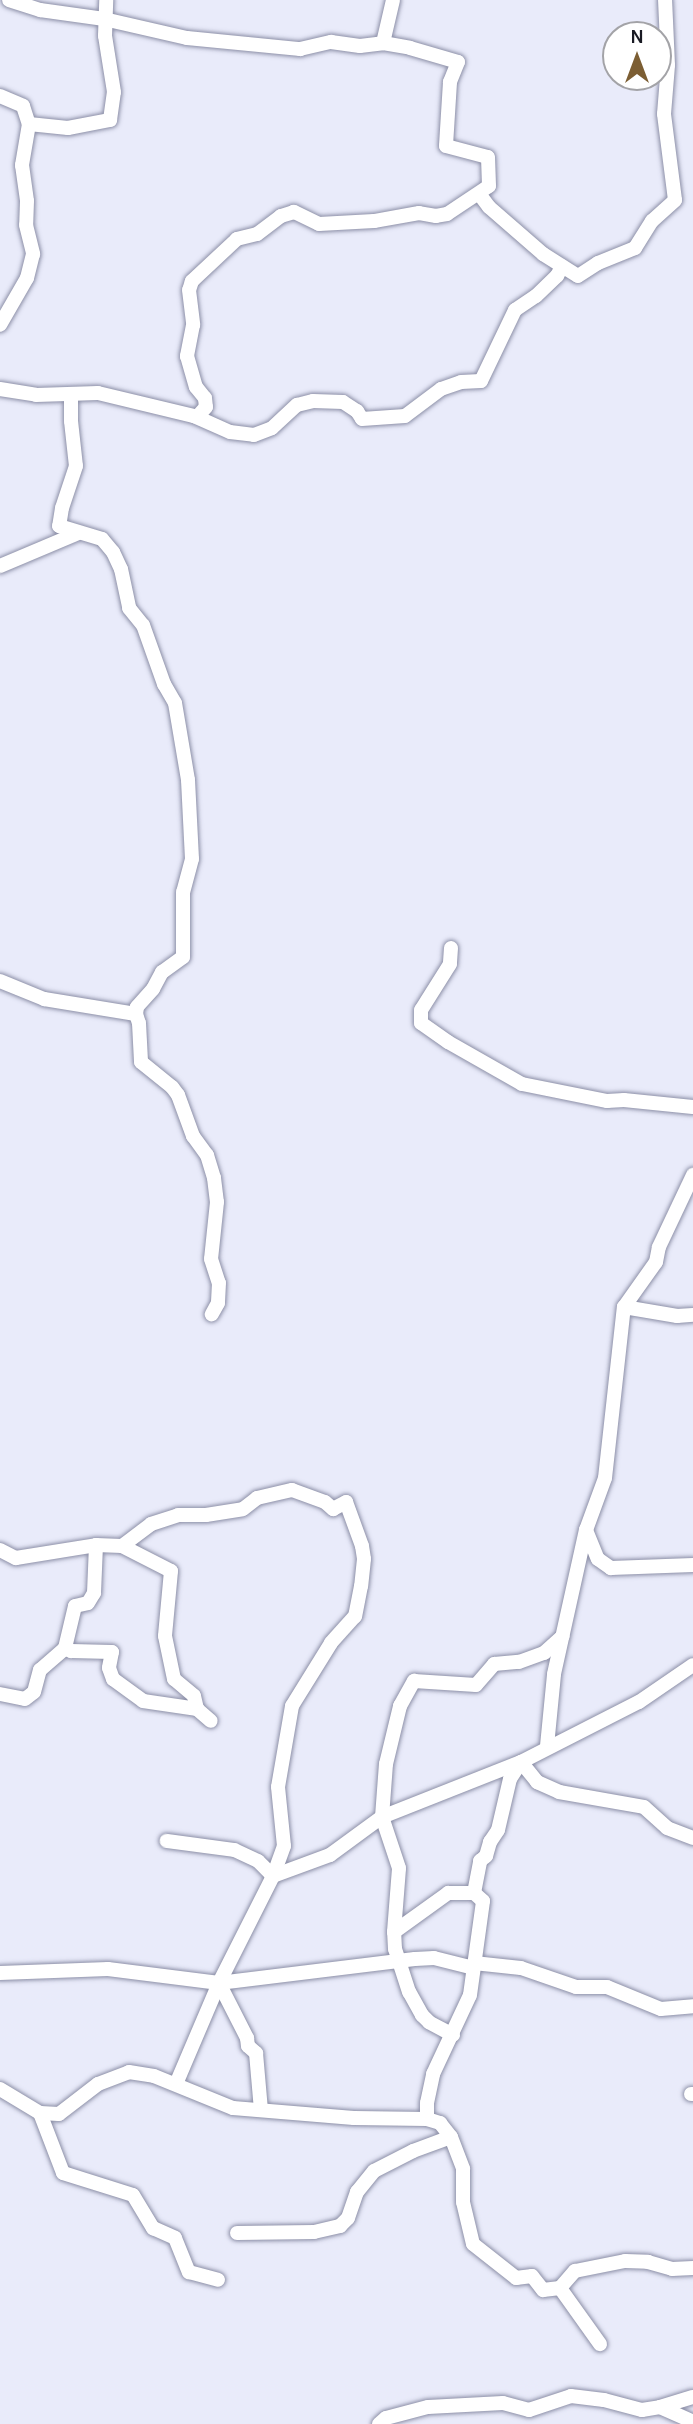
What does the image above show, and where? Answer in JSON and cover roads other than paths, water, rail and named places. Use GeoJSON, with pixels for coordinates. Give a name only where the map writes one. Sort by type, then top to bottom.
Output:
{"type":"FeatureCollection","features":[{"type":"Feature","properties":{"kind":"street"},"geometry":{"type":"LineString","coordinates":[[9,0],[40,10],[104,19],[187,38],[237,45],[300,49],[331,41],[359,46],[383,43],[457,62],[450,82],[446,146],[488,157],[491,172],[489,186],[480,195],[447,214],[419,214],[374,221],[319,224],[294,212],[281,216],[257,234],[237,239],[222,257],[192,281],[189,290],[193,316],[187,356],[196,387],[205,398],[206,408],[197,418]]}},
{"type":"Feature","properties":{"kind":"street"},"geometry":{"type":"LineString","coordinates":[[29,124],[68,128],[110,120],[114,92],[104,19],[106,0]]}},
{"type":"Feature","properties":{"kind":"street"},"geometry":{"type":"LineString","coordinates":[[383,43],[393,0]]}},
{"type":"Feature","properties":{"kind":"street"},"geometry":{"type":"LineString","coordinates":[[480,195],[489,207],[578,276],[598,263],[635,248],[652,220],[676,200],[664,114],[668,65],[664,0]]}},
{"type":"Feature","properties":{"kind":"street"},"geometry":{"type":"LineString","coordinates":[[0,96],[23,106],[29,124],[22,165],[27,201],[26,225],[33,254],[27,278],[0,325]]}},
{"type":"Feature","properties":{"kind":"street"},"geometry":{"type":"LineString","coordinates":[[0,389],[36,395],[98,393],[197,418],[230,432],[254,435],[272,428],[297,405],[313,401],[343,402],[357,411],[362,419],[405,416],[441,389],[461,382],[481,381],[514,310],[536,296],[557,276],[562,266]]}},
{"type":"Feature","properties":{"kind":"street"},"geometry":{"type":"LineString","coordinates":[[71,394],[76,467],[62,508],[59,526],[102,539],[121,569],[129,608],[144,625],[164,684],[175,703],[188,780],[192,859],[183,892],[183,957],[162,972],[153,989],[137,1007],[135,1014],[139,1024],[141,1062],[178,1095],[193,1136],[207,1155],[214,1178],[216,1209],[211,1259],[219,1283],[218,1303],[212,1314]]}},
{"type":"Feature","properties":{"kind":"street"},"geometry":{"type":"LineString","coordinates":[[0,566],[65,541],[78,533]]}},
{"type":"Feature","properties":{"kind":"street"},"geometry":{"type":"LineString","coordinates":[[451,948],[450,964],[421,1010],[421,1024],[448,1042],[491,1063],[510,1079],[522,1084],[607,1101],[624,1100],[693,1107]]}},
{"type":"Feature","properties":{"kind":"street"},"geometry":{"type":"LineString","coordinates":[[0,981],[44,999],[135,1014]]}},
{"type":"Feature","properties":{"kind":"street"},"geometry":{"type":"LineString","coordinates":[[547,1746],[554,1674],[586,1530],[605,1478],[624,1307],[656,1262],[659,1247],[693,1175]]}},
{"type":"Feature","properties":{"kind":"street"},"geometry":{"type":"LineString","coordinates":[[624,1307],[677,1316],[693,1315]]}},
{"type":"Feature","properties":{"kind":"street"},"geometry":{"type":"LineString","coordinates":[[122,1546],[151,1524],[169,1518],[243,1509],[257,1498],[292,1490],[324,1502],[334,1509],[346,1502],[365,1559],[355,1616],[331,1643],[292,1706],[278,1787],[284,1846],[273,1876],[219,1983],[176,2084]]}},
{"type":"Feature","properties":{"kind":"street"},"geometry":{"type":"LineString","coordinates":[[586,1530],[598,1559],[611,1569],[693,1565]]}},
{"type":"Feature","properties":{"kind":"street"},"geometry":{"type":"LineString","coordinates":[[0,1694],[24,1699],[34,1692],[40,1670],[65,1648],[75,1606],[89,1603],[94,1593],[96,1545]]}},
{"type":"Feature","properties":{"kind":"street"},"geometry":{"type":"LineString","coordinates":[[0,1550],[16,1558],[96,1545],[122,1546],[171,1571],[165,1636],[174,1679],[194,1696],[197,1709]]}},
{"type":"Feature","properties":{"kind":"street"},"geometry":{"type":"LineString","coordinates":[[453,2035],[422,2015],[399,1962],[394,1932],[400,1868],[382,1817],[386,1764],[400,1706],[414,1681],[476,1685],[494,1664],[519,1662],[544,1653],[564,1635]]}},
{"type":"Feature","properties":{"kind":"street"},"geometry":{"type":"LineString","coordinates":[[65,1648],[71,1651],[112,1652],[109,1668],[113,1679],[143,1701],[197,1709],[211,1721]]}},
{"type":"Feature","properties":{"kind":"street"},"geometry":{"type":"LineString","coordinates":[[273,1876],[330,1855],[382,1817],[522,1762],[547,1746],[639,1702],[693,1665]]}},
{"type":"Feature","properties":{"kind":"street"},"geometry":{"type":"LineString","coordinates":[[522,1762],[537,1782],[559,1792],[645,1807],[667,1828],[693,1838]]}},
{"type":"Feature","properties":{"kind":"street"},"geometry":{"type":"LineString","coordinates":[[474,1893],[480,1861],[486,1856],[498,1830],[510,1779],[522,1762]]}},
{"type":"Feature","properties":{"kind":"street"},"geometry":{"type":"LineString","coordinates":[[167,1841],[234,1850],[258,1861],[273,1876]]}},
{"type":"Feature","properties":{"kind":"street"},"geometry":{"type":"LineString","coordinates":[[394,1932],[448,1893],[474,1893],[483,1901],[468,2006],[433,2074],[426,2103],[427,2119]]}},
{"type":"Feature","properties":{"kind":"street"},"geometry":{"type":"LineString","coordinates":[[0,1973],[108,1969],[219,1983],[434,1958],[474,1965],[521,1968],[576,1987],[607,1987],[661,2009],[693,2006]]}},
{"type":"Feature","properties":{"kind":"street"},"geometry":{"type":"LineString","coordinates":[[219,1983],[234,2010],[247,2046],[256,2053],[261,2110]]}},
{"type":"Feature","properties":{"kind":"street"},"geometry":{"type":"LineString","coordinates":[[0,2089],[40,2113],[58,2114],[98,2084],[129,2072],[154,2076],[233,2108],[354,2118],[427,2119],[440,2123],[451,2137],[463,2169],[463,2202],[472,2244],[516,2278],[532,2276],[543,2290],[560,2288],[575,2271],[625,2260],[648,2262],[672,2269],[693,2268]]}},
{"type":"Feature","properties":{"kind":"street"},"geometry":{"type":"LineString","coordinates":[[40,2113],[63,2173],[133,2195],[153,2228],[176,2238],[189,2272],[218,2280]]}},
{"type":"Feature","properties":{"kind":"street"},"geometry":{"type":"LineString","coordinates":[[237,2233],[314,2232],[340,2226],[348,2218],[357,2192],[374,2171],[407,2154],[451,2137]]}},
{"type":"Feature","properties":{"kind":"street"},"geometry":{"type":"LineString","coordinates":[[560,2288],[600,2344]]}},
{"type":"Feature","properties":{"kind":"street"},"geometry":{"type":"LineString","coordinates":[[379,2424],[386,2418],[428,2407],[503,2403],[529,2410],[571,2396],[604,2400],[642,2410],[693,2397]]}},
{"type":"Feature","properties":{"kind":"street"},"geometry":{"type":"LineString","coordinates":[[660,2407],[693,2422]]}}]}
